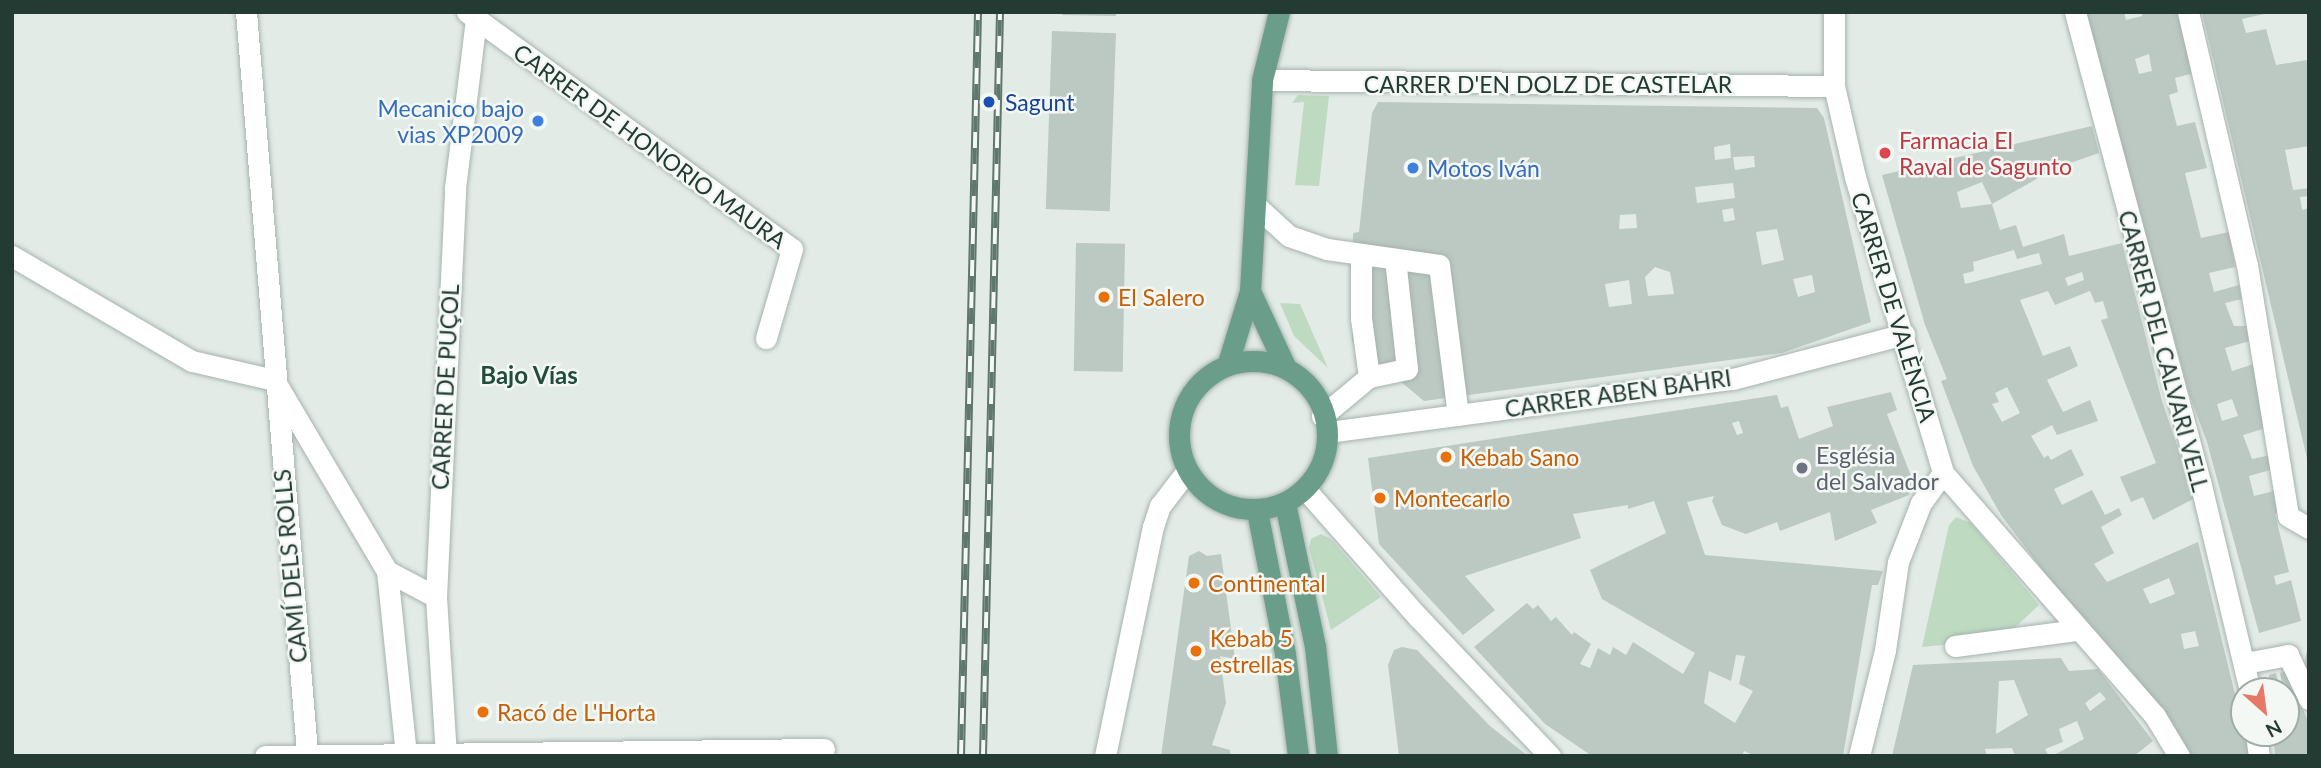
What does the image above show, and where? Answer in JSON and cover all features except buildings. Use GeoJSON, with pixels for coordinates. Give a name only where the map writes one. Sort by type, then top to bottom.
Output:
{"type":"FeatureCollection","features":[{"type":"Feature","properties":{"kind":"main road"},"geometry":{"type":"LineString","coordinates":[[1228,363],[1250,291],[1262,80],[1279,12]]}},
{"type":"Feature","properties":{"kind":"main road"},"geometry":{"type":"LineString","coordinates":[[1250,291],[1284,364],[1313,389],[1325,424],[1323,463],[1305,489],[1285,503],[1257,511],[1216,501],[1186,472],[1177,423],[1200,379],[1228,363],[1284,364]]}},
{"type":"Feature","properties":{"kind":"main road"},"geometry":{"type":"LineString","coordinates":[[1285,503],[1315,646],[1328,756]]}},
{"type":"Feature","properties":{"kind":"main road"},"geometry":{"type":"LineString","coordinates":[[1257,511],[1285,654],[1298,756]]}},
{"type":"Feature","properties":{"kind":"street","name":"CAMÍ DELS ROLLS"},"geometry":{"type":"LineString","coordinates":[[246,12],[274,380],[307,752]]}},
{"type":"Feature","properties":{"kind":"street","name":"CARRER DE VALÈNCIA"},"geometry":{"type":"LineString","coordinates":[[1834,12],[1833,86],[1855,177],[1904,334],[1943,473]]}},
{"type":"Feature","properties":{"kind":"street","name":"CARRER DEL CALVARI VELL"},"geometry":{"type":"LineString","coordinates":[[2075,12],[2248,677]]}},
{"type":"Feature","properties":{"kind":"street"},"geometry":{"type":"LineString","coordinates":[[2188,12],[2248,265],[2288,516],[2309,528]]}},
{"type":"Feature","properties":{"kind":"street","name":"CARRER DE HONORIO MAURA"},"geometry":{"type":"LineString","coordinates":[[472,16],[792,248],[766,338]]}},
{"type":"Feature","properties":{"kind":"street","name":"CARRER DE PUÇOL"},"geometry":{"type":"LineString","coordinates":[[446,753],[436,597],[455,188],[472,16]]}},
{"type":"Feature","properties":{"kind":"street","name":"CARRER D'EN DOLZ DE CASTELAR"},"geometry":{"type":"LineString","coordinates":[[1262,80],[1833,86]]}},
{"type":"Feature","properties":{"kind":"street"},"geometry":{"type":"LineString","coordinates":[[1255,205],[1289,236],[1361,257],[1439,265],[1458,415]]}},
{"type":"Feature","properties":{"kind":"street"},"geometry":{"type":"LineString","coordinates":[[12,256],[192,361],[274,380]]}},
{"type":"Feature","properties":{"kind":"street"},"geometry":{"type":"LineString","coordinates":[[1361,257],[1361,318],[1369,377]]}},
{"type":"Feature","properties":{"kind":"street"},"geometry":{"type":"LineString","coordinates":[[1325,424],[1369,377],[1407,369],[1395,259]]}},
{"type":"Feature","properties":{"kind":"street","name":"CARRER ABEN BAHRI"},"geometry":{"type":"LineString","coordinates":[[1325,424],[1458,415],[1733,379],[1904,334]]}},
{"type":"Feature","properties":{"kind":"street","name":"CAMÍ DELS ROLLS"},"geometry":{"type":"LineString","coordinates":[[274,380],[387,570]]}},
{"type":"Feature","properties":{"kind":"street"},"geometry":{"type":"LineString","coordinates":[[1105,756],[1153,527],[1160,506],[1186,472]]}},
{"type":"Feature","properties":{"kind":"street"},"geometry":{"type":"LineString","coordinates":[[1859,756],[1885,650],[1898,562],[1921,503],[1943,473],[2076,630],[2155,716],[2179,756]]}},
{"type":"Feature","properties":{"kind":"street"},"geometry":{"type":"LineString","coordinates":[[1305,489],[1550,756]]}},
{"type":"Feature","properties":{"kind":"street"},"geometry":{"type":"LineString","coordinates":[[387,570],[436,597]]}},
{"type":"Feature","properties":{"kind":"street"},"geometry":{"type":"LineString","coordinates":[[387,570],[406,755]]}},
{"type":"Feature","properties":{"kind":"street"},"geometry":{"type":"LineString","coordinates":[[1955,646],[2076,630]]}},
{"type":"Feature","properties":{"kind":"street"},"geometry":{"type":"LineString","coordinates":[[2245,663],[2288,655],[2309,699]]}},
{"type":"Feature","properties":{"kind":"street"},"geometry":{"type":"LineString","coordinates":[[265,756],[307,752],[406,755],[824,749]]}},
{"type":"Feature","properties":{"kind":"green space"},"geometry":{"type":"Polygon","coordinates":[[[1298,95],[1329,96],[1319,186],[1295,185],[1304,102],[1292,103],[1298,95]]]}},
{"type":"Feature","properties":{"kind":"green space"},"geometry":{"type":"Polygon","coordinates":[[[1280,303],[1300,304],[1328,368],[1294,336],[1280,303]]]}},
{"type":"Feature","properties":{"kind":"green space"},"geometry":{"type":"Polygon","coordinates":[[[1956,517],[1971,523],[2039,605],[2003,639],[1922,647],[1949,525],[1956,517]]]}},
{"type":"Feature","properties":{"kind":"green space"},"geometry":{"type":"Polygon","coordinates":[[[1321,534],[1331,539],[1381,597],[1331,630],[1309,548],[1311,539],[1321,534]]]}},
{"type":"Feature","properties":{"kind":"railway"},"geometry":{"type":"LineString","coordinates":[[961,756],[978,12]]}},
{"type":"Feature","properties":{"kind":"railway"},"geometry":{"type":"LineString","coordinates":[[983,756],[1000,12]]}},
{"type":"Feature","properties":{"kind":"place","name":"Sagunt"},"geometry":{"type":"Point","coordinates":[989,102]}},
{"type":"Feature","properties":{"kind":"place","name":"Mecanico bajo vias XP2009"},"geometry":{"type":"Point","coordinates":[538,121]}},
{"type":"Feature","properties":{"kind":"place","name":"Farmacia El Raval de Sagunto"},"geometry":{"type":"Point","coordinates":[1885,153]}},
{"type":"Feature","properties":{"kind":"place","name":"Motos Iván"},"geometry":{"type":"Point","coordinates":[1413,168]}},
{"type":"Feature","properties":{"kind":"place","name":"El Salero"},"geometry":{"type":"Point","coordinates":[1104,297]}},
{"type":"Feature","properties":{"kind":"place","name":"Kebab Sano"},"geometry":{"type":"Point","coordinates":[1446,457]}},
{"type":"Feature","properties":{"kind":"place","name":"Església del Salvador"},"geometry":{"type":"Point","coordinates":[1802,468]}},
{"type":"Feature","properties":{"kind":"place","name":"Montecarlo"},"geometry":{"type":"Point","coordinates":[1380,498]}},
{"type":"Feature","properties":{"kind":"place","name":"Continental"},"geometry":{"type":"Point","coordinates":[1194,583]}},
{"type":"Feature","properties":{"kind":"place","name":"Kebab 5 estrellas"},"geometry":{"type":"Point","coordinates":[1196,651]}},
{"type":"Feature","properties":{"kind":"place","name":"Racó de L'Horta"},"geometry":{"type":"Point","coordinates":[483,712]}},
{"type":"Feature","properties":{"kind":"district","name":"Bajo Vías"},"geometry":{"type":"Point","coordinates":[529,375]}}]}
